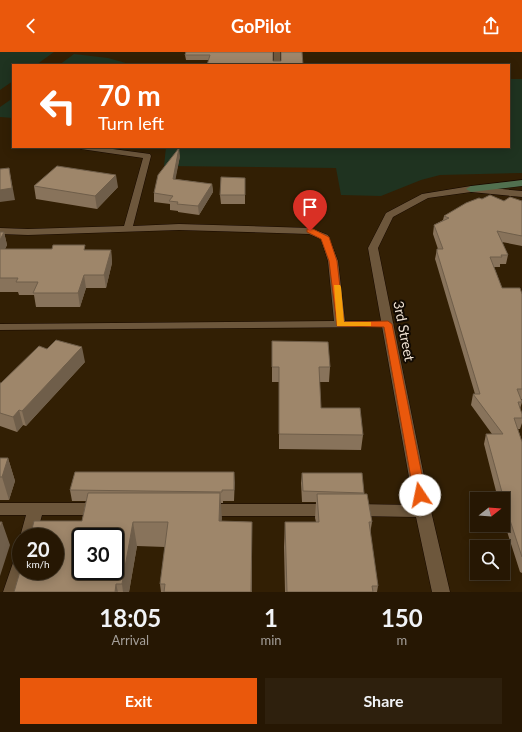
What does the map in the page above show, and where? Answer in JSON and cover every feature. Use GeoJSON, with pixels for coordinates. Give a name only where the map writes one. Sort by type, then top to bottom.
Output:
{"type":"FeatureCollection","features":[{"type":"Feature","properties":{"kind":"main road"},"geometry":{"type":"LineString","coordinates":[[471,189],[522,183]]}},
{"type":"Feature","properties":{"kind":"street","name":"3rd Street"},"geometry":{"type":"LineString","coordinates":[[441,592],[423,511],[373,248],[389,215],[425,196],[471,189],[522,194]]}},
{"type":"Feature","properties":{"kind":"street"},"geometry":{"type":"LineString","coordinates":[[0,509],[115,509]]}},
{"type":"Feature","properties":{"kind":"street"},"geometry":{"type":"LineString","coordinates":[[31,528],[36,509]]}},
{"type":"Feature","properties":{"kind":"street"},"geometry":{"type":"LineString","coordinates":[[193,510],[423,511]]}},
{"type":"Feature","properties":{"kind":"street"},"geometry":{"type":"LineString","coordinates":[[12,592],[16,580]]}},
{"type":"Feature","properties":{"kind":"lane"},"geometry":{"type":"LineString","coordinates":[[277,52],[277,64]]}},
{"type":"Feature","properties":{"kind":"lane"},"geometry":{"type":"LineString","coordinates":[[88,148],[147,156],[128,229]]}},
{"type":"Feature","properties":{"kind":"lane"},"geometry":{"type":"LineString","coordinates":[[0,231],[28,232],[179,227],[310,231],[325,237],[333,261],[340,324]]}},
{"type":"Feature","properties":{"kind":"lane"},"geometry":{"type":"LineString","coordinates":[[0,327],[388,324]]}},
{"type":"Feature","properties":{"kind":"green space"},"geometry":{"type":"Polygon","coordinates":[[[0,52],[54,52],[37,64],[12,64],[12,82],[0,90],[0,52]]]}},
{"type":"Feature","properties":{"kind":"green space"},"geometry":{"type":"Polygon","coordinates":[[[74,54],[108,58],[129,64],[60,64],[74,54]]]}},
{"type":"Feature","properties":{"kind":"green space"},"geometry":{"type":"Polygon","coordinates":[[[510,79],[522,79],[522,173],[440,175],[421,180],[381,196],[341,195],[336,168],[164,166],[166,148],[510,148],[510,79]]]}},
{"type":"Feature","properties":{"kind":"green space"},"geometry":{"type":"Polygon","coordinates":[[[12,99],[12,118],[0,117],[0,107],[12,99]]]}},
{"type":"Feature","properties":{"kind":"building"},"geometry":{"type":"Polygon","coordinates":[[[186,52],[273,52],[273,61],[281,61],[281,52],[302,52],[303,64],[207,64],[210,55],[185,55],[186,52]]]}},
{"type":"Feature","properties":{"kind":"building"},"geometry":{"type":"Polygon","coordinates":[[[179,148],[173,179],[212,184],[198,206],[177,204],[178,202],[169,201],[173,196],[154,193],[158,175],[179,148]]]}},
{"type":"Feature","properties":{"kind":"building"},"geometry":{"type":"Polygon","coordinates":[[[57,166],[116,175],[95,196],[34,186],[57,166]]]}},
{"type":"Feature","properties":{"kind":"building"},"geometry":{"type":"Polygon","coordinates":[[[9,168],[12,188],[0,190],[0,169],[9,168]]]}},
{"type":"Feature","properties":{"kind":"building"},"geometry":{"type":"Polygon","coordinates":[[[221,177],[245,178],[245,195],[220,195],[221,177]]]}},
{"type":"Feature","properties":{"kind":"building"},"geometry":{"type":"Polygon","coordinates":[[[490,195],[504,201],[510,197],[522,201],[522,236],[497,231],[508,255],[501,255],[502,257],[490,257],[502,288],[520,288],[522,294],[522,389],[517,389],[522,402],[518,402],[522,418],[514,418],[522,442],[522,557],[510,520],[510,492],[502,492],[486,434],[503,434],[473,394],[480,394],[437,252],[437,249],[443,249],[434,225],[449,218],[444,216],[466,203],[479,198],[482,199],[490,195]]]}},
{"type":"Feature","properties":{"kind":"building"},"geometry":{"type":"Polygon","coordinates":[[[0,232],[4,232],[0,240],[0,232]]]}},
{"type":"Feature","properties":{"kind":"building"},"geometry":{"type":"Polygon","coordinates":[[[53,245],[85,245],[84,250],[111,250],[104,275],[84,275],[78,293],[33,293],[38,282],[16,282],[18,278],[0,278],[0,249],[52,249],[53,245]]]}},
{"type":"Feature","properties":{"kind":"building"},"geometry":{"type":"Polygon","coordinates":[[[56,340],[82,347],[22,411],[19,410],[13,417],[0,413],[0,383],[39,346],[47,349],[56,340]]]}},
{"type":"Feature","properties":{"kind":"building"},"geometry":{"type":"Polygon","coordinates":[[[272,341],[328,342],[330,367],[319,367],[321,408],[360,408],[363,435],[279,434],[279,367],[272,367],[272,341]]]}},
{"type":"Feature","properties":{"kind":"building"},"geometry":{"type":"Polygon","coordinates":[[[0,458],[8,458],[2,477],[0,477],[0,458]]]}},
{"type":"Feature","properties":{"kind":"building"},"geometry":{"type":"Polygon","coordinates":[[[75,472],[234,472],[234,490],[222,490],[222,492],[70,490],[75,472]]]}},
{"type":"Feature","properties":{"kind":"building"},"geometry":{"type":"Polygon","coordinates":[[[302,473],[362,473],[364,493],[303,491],[302,473]]]}},
{"type":"Feature","properties":{"kind":"building"},"geometry":{"type":"Polygon","coordinates":[[[88,493],[220,493],[219,521],[252,522],[251,592],[164,592],[165,584],[160,584],[168,522],[133,522],[124,573],[124,528],[72,528],[72,580],[123,580],[122,584],[116,584],[115,592],[14,592],[18,580],[64,580],[64,528],[32,528],[34,521],[82,521],[88,493]]]}},
{"type":"Feature","properties":{"kind":"building"},"geometry":{"type":"Polygon","coordinates":[[[317,494],[367,494],[372,522],[369,522],[378,586],[372,586],[373,592],[287,592],[285,522],[319,522],[317,494]]]}},
{"type":"Feature","properties":{"kind":"slow traffic"},"geometry":{"type":"LineString","coordinates":[[337,287],[340,324],[368,324]]}},
{"type":"Feature","properties":{"kind":"route"},"geometry":{"type":"LineString","coordinates":[[310,231],[325,237],[333,261],[340,324],[388,324],[420,495]]}}]}
